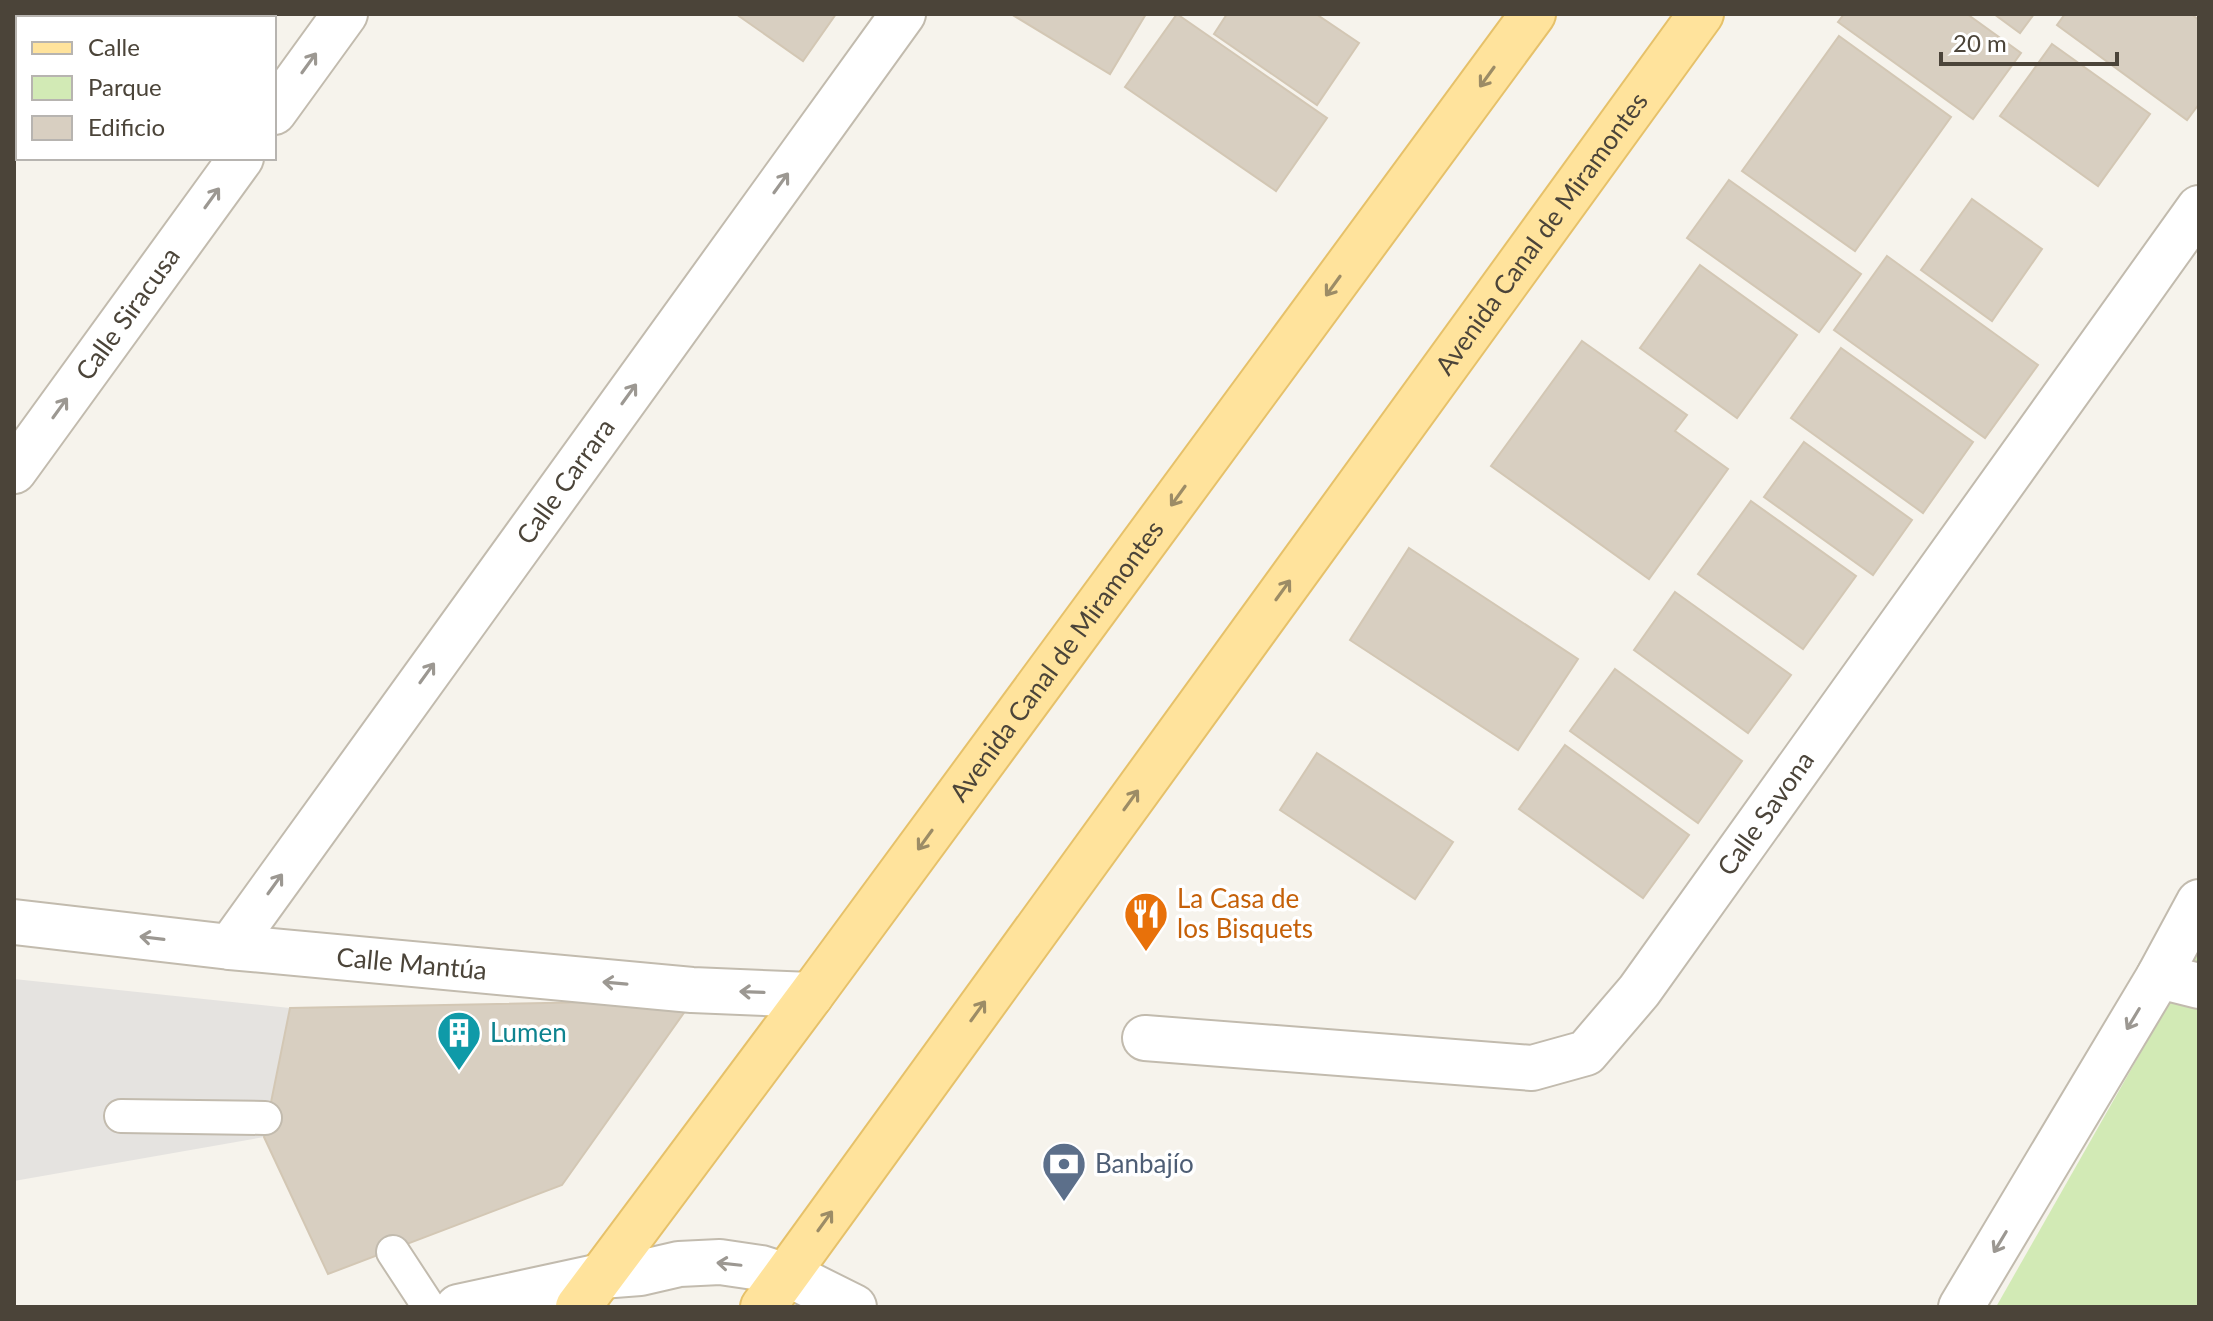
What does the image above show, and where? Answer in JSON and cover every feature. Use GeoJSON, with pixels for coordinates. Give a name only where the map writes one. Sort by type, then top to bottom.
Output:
{"type":"FeatureCollection","features":[{"type":"Feature","properties":{"kind":"main road","name":"Avenida Canal de Miramontes"},"geometry":{"type":"LineString","coordinates":[[589,1292],[1533,14]]}},
{"type":"Feature","properties":{"kind":"main road","name":"Avenida Canal de Miramontes"},"geometry":{"type":"LineString","coordinates":[[774,1291],[1701,14]]}},
{"type":"Feature","properties":{"kind":"street"},"geometry":{"type":"LineString","coordinates":[[276,109],[345,14]]}},
{"type":"Feature","properties":{"kind":"street","name":"Calle Carrara"},"geometry":{"type":"LineString","coordinates":[[230,947],[903,14]]}},
{"type":"Feature","properties":{"kind":"street","name":"Calle Siracusa"},"geometry":{"type":"LineString","coordinates":[[14,471],[240,160]]}},
{"type":"Feature","properties":{"kind":"street","name":"Calle Savona"},"geometry":{"type":"LineString","coordinates":[[1145,1038],[1532,1068],[1586,1053],[1639,991],[2199,208]]}},
{"type":"Feature","properties":{"kind":"street"},"geometry":{"type":"LineString","coordinates":[[1961,1307],[2179,981],[2199,902]]}},
{"type":"Feature","properties":{"kind":"street","name":"Calle Mantúa"},"geometry":{"type":"LineString","coordinates":[[14,922],[230,947],[692,990],[811,995]]}},
{"type":"Feature","properties":{"kind":"street"},"geometry":{"type":"LineString","coordinates":[[458,1307],[589,1292],[640,1273],[679,1264],[720,1262],[761,1268],[774,1291],[802,1281],[854,1307]]}},
{"type":"Feature","properties":{"kind":"lane"},"geometry":{"type":"LineString","coordinates":[[121,1116],[265,1118]]}},
{"type":"Feature","properties":{"kind":"lane"},"geometry":{"type":"LineString","coordinates":[[393,1252],[429,1307]]}},
{"type":"Feature","properties":{"kind":"green space"},"geometry":{"type":"Polygon","coordinates":[[[2199,950],[2199,1307],[1996,1307],[2199,950]]]}},
{"type":"Feature","properties":{"kind":"shaded area"},"geometry":{"type":"Polygon","coordinates":[[[14,979],[290,1008],[264,1137],[14,1181],[14,979]]]}},
{"type":"Feature","properties":{"kind":"building"},"geometry":{"type":"Polygon","coordinates":[[[736,14],[836,14],[803,61],[736,14]]]}},
{"type":"Feature","properties":{"kind":"building"},"geometry":{"type":"Polygon","coordinates":[[[1011,14],[1146,14],[1110,74],[1011,14]]]}},
{"type":"Feature","properties":{"kind":"building"},"geometry":{"type":"Polygon","coordinates":[[[1177,14],[1327,118],[1276,191],[1125,87],[1177,14]]]}},
{"type":"Feature","properties":{"kind":"building"},"geometry":{"type":"Polygon","coordinates":[[[1227,14],[1316,14],[1359,43],[1317,105],[1214,34],[1227,14]]]}},
{"type":"Feature","properties":{"kind":"building"},"geometry":{"type":"Polygon","coordinates":[[[1844,14],[1967,14],[2021,53],[1973,119],[1838,22],[1844,14]]]}},
{"type":"Feature","properties":{"kind":"building"},"geometry":{"type":"Polygon","coordinates":[[[1994,14],[2034,14],[2020,33],[1994,14]]]}},
{"type":"Feature","properties":{"kind":"building"},"geometry":{"type":"Polygon","coordinates":[[[2065,14],[2191,14],[2199,20],[2199,104],[2187,120],[2057,25],[2065,14]]]}},
{"type":"Feature","properties":{"kind":"building"},"geometry":{"type":"Polygon","coordinates":[[[1839,36],[1951,117],[1855,251],[1742,171],[1839,36]]]}},
{"type":"Feature","properties":{"kind":"building"},"geometry":{"type":"Polygon","coordinates":[[[2052,44],[2150,114],[2098,186],[2000,116],[2052,44]]]}},
{"type":"Feature","properties":{"kind":"building"},"geometry":{"type":"Polygon","coordinates":[[[1729,180],[1861,274],[1819,332],[1687,238],[1729,180]]]}},
{"type":"Feature","properties":{"kind":"building"},"geometry":{"type":"Polygon","coordinates":[[[1972,199],[2042,249],[1992,321],[1921,270],[1972,199]]]}},
{"type":"Feature","properties":{"kind":"building"},"geometry":{"type":"Polygon","coordinates":[[[1887,256],[2038,365],[1985,438],[1834,330],[1887,256]]]}},
{"type":"Feature","properties":{"kind":"building"},"geometry":{"type":"Polygon","coordinates":[[[1700,265],[1797,335],[1737,418],[1640,348],[1700,265]]]}},
{"type":"Feature","properties":{"kind":"building"},"geometry":{"type":"Polygon","coordinates":[[[1582,341],[1687,415],[1675,431],[1728,469],[1649,579],[1491,466],[1582,341]]]}},
{"type":"Feature","properties":{"kind":"building"},"geometry":{"type":"Polygon","coordinates":[[[1841,348],[1973,442],[1923,513],[1791,418],[1841,348]]]}},
{"type":"Feature","properties":{"kind":"building"},"geometry":{"type":"Polygon","coordinates":[[[1804,442],[1912,520],[1873,575],[1764,497],[1804,442]]]}},
{"type":"Feature","properties":{"kind":"building"},"geometry":{"type":"Polygon","coordinates":[[[1751,501],[1856,576],[1803,649],[1698,574],[1751,501]]]}},
{"type":"Feature","properties":{"kind":"building"},"geometry":{"type":"Polygon","coordinates":[[[1409,548],[1578,659],[1518,750],[1350,640],[1409,548]]]}},
{"type":"Feature","properties":{"kind":"building"},"geometry":{"type":"Polygon","coordinates":[[[1675,592],[1791,675],[1748,733],[1634,650],[1675,592]]]}},
{"type":"Feature","properties":{"kind":"building"},"geometry":{"type":"Polygon","coordinates":[[[1615,669],[1742,761],[1698,823],[1570,731],[1615,669]]]}},
{"type":"Feature","properties":{"kind":"building"},"geometry":{"type":"Polygon","coordinates":[[[1565,745],[1689,835],[1643,898],[1519,809],[1565,745]]]}},
{"type":"Feature","properties":{"kind":"building"},"geometry":{"type":"Polygon","coordinates":[[[1317,753],[1453,842],[1415,899],[1280,810],[1317,753]]]}},
{"type":"Feature","properties":{"kind":"building","name":"Lumen"},"geometry":{"type":"Polygon","coordinates":[[[693,1000],[562,1185],[328,1274],[264,1137],[290,1008],[693,1000]]]}},
{"type":"Feature","properties":{"kind":"place","name":"La Casa de los Bisquets"},"geometry":{"type":"Point","coordinates":[1146,953]}},
{"type":"Feature","properties":{"kind":"place","name":"Lumen"},"geometry":{"type":"Point","coordinates":[459,1072]}},
{"type":"Feature","properties":{"kind":"place","name":"Banbajío"},"geometry":{"type":"Point","coordinates":[1064,1203]}}]}
